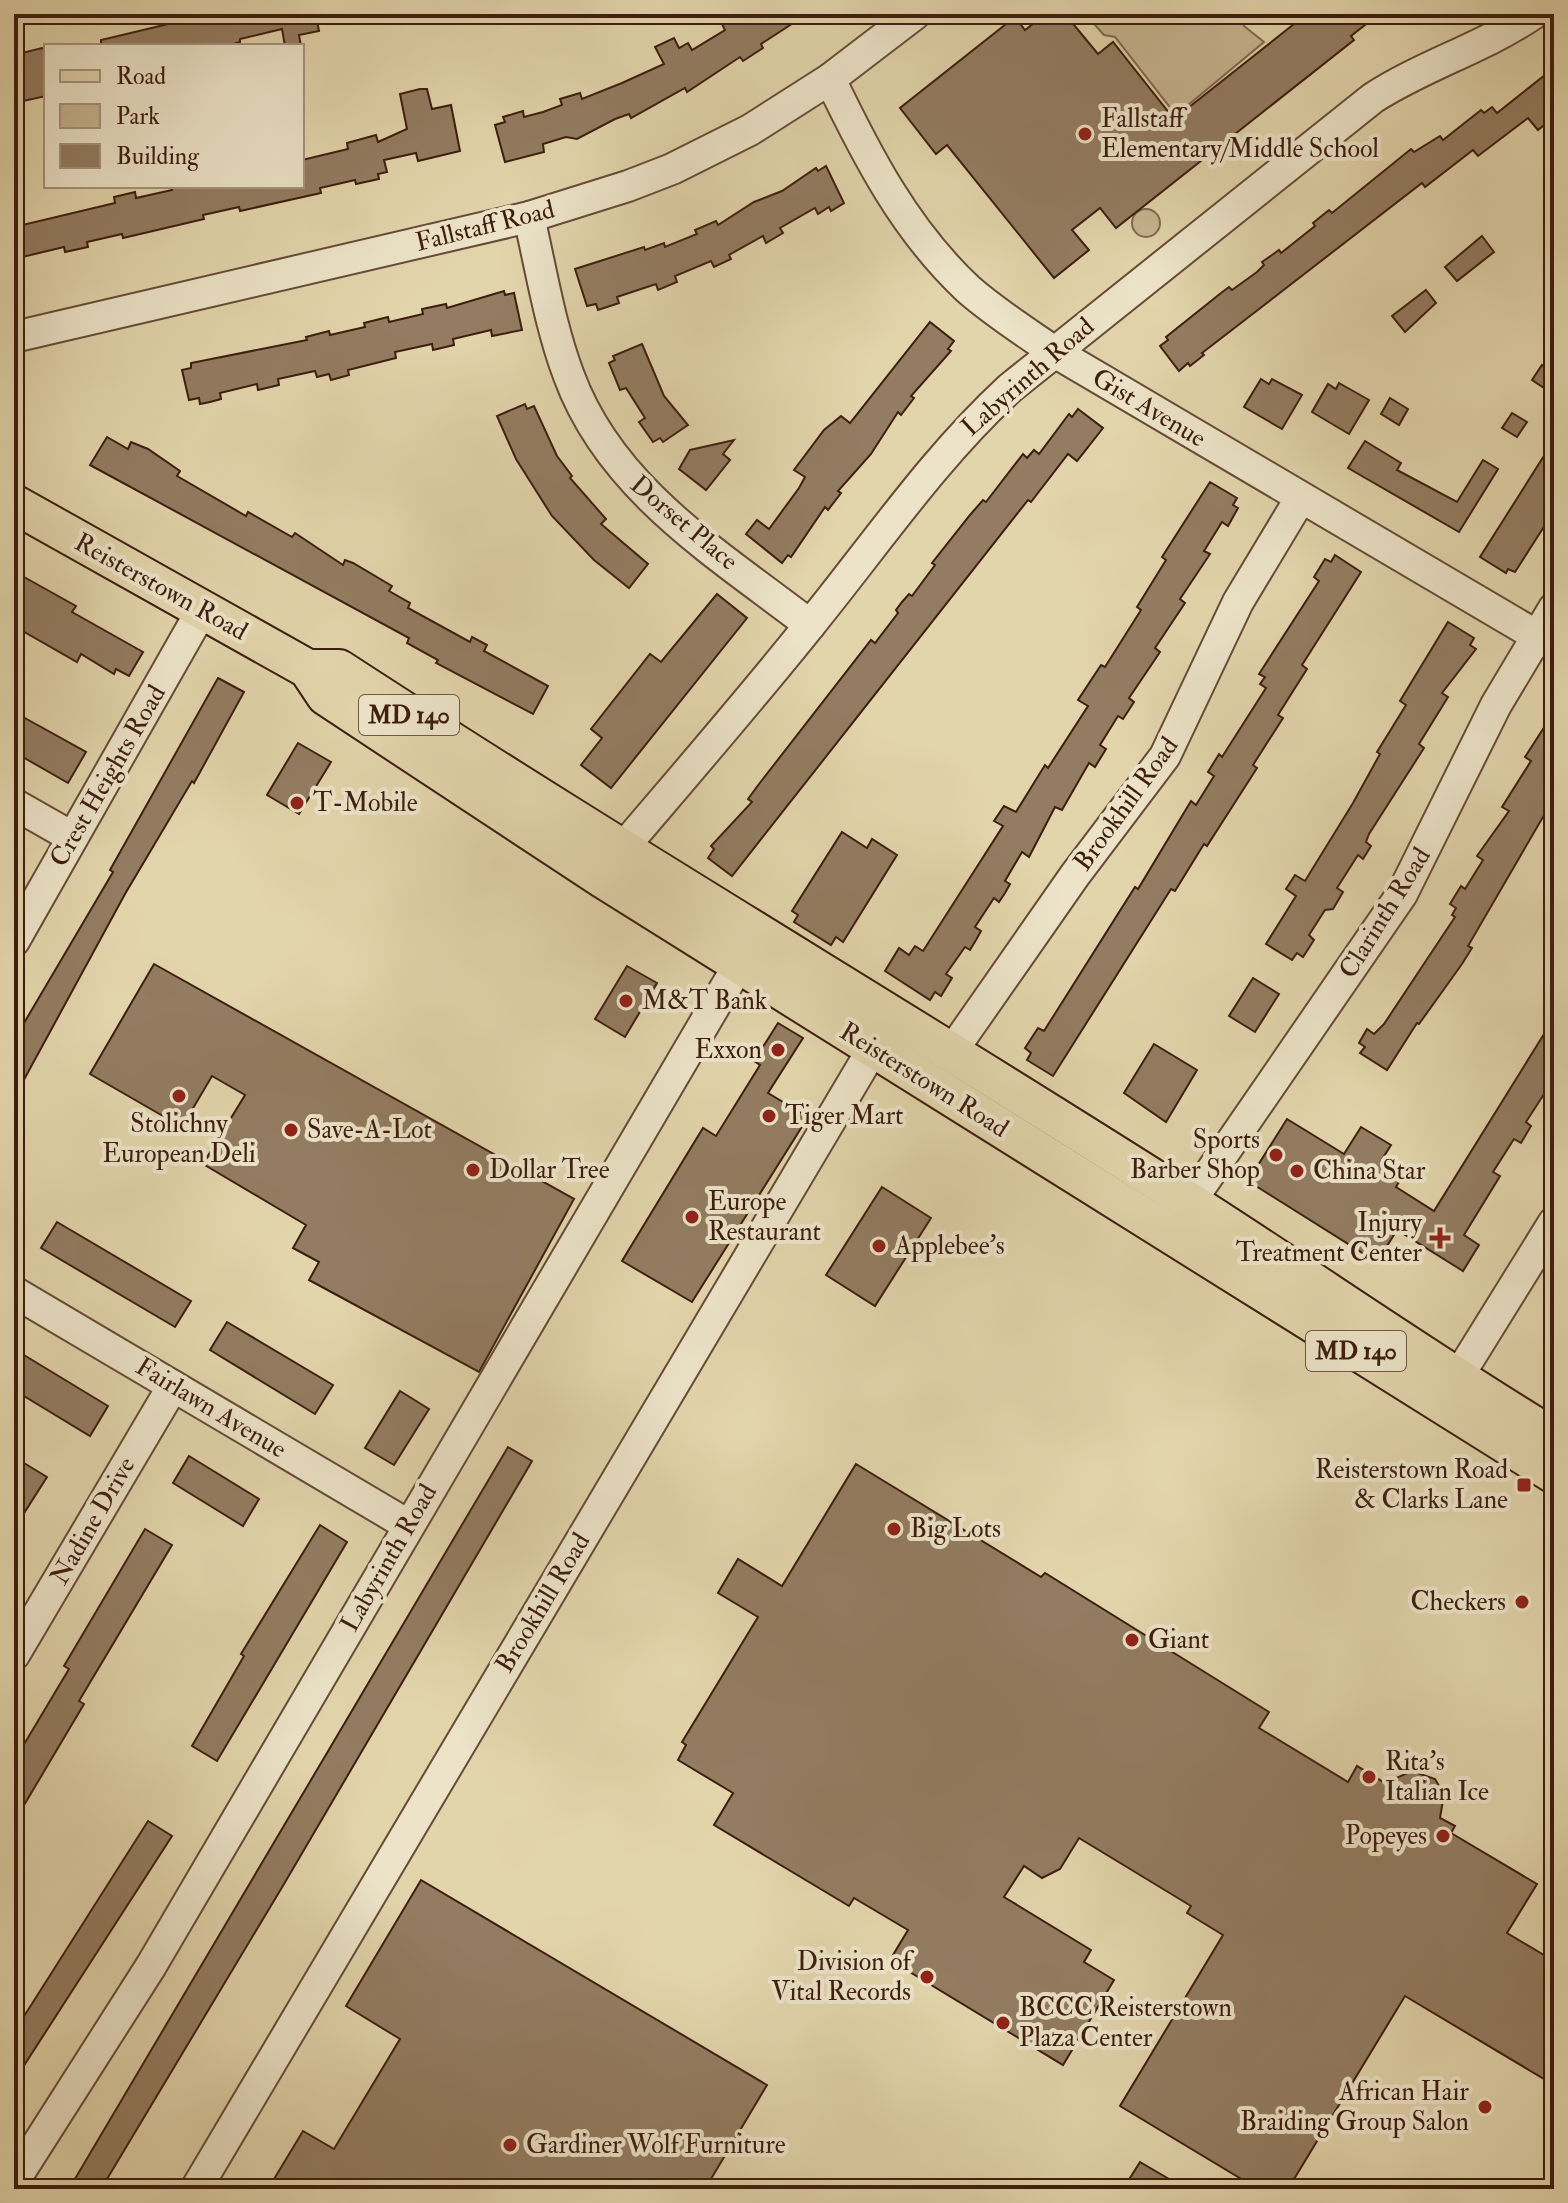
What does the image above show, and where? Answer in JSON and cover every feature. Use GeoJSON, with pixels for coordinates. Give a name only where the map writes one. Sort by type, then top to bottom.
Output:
{"type":"FeatureCollection","features":[{"type":"Feature","properties":{"kind":"main road","name":"Reisterstown Road"},"geometry":{"type":"LineString","coordinates":[[14,504],[308,669],[326,696],[748,948],[882,1033],[1055,1162],[1448,1391],[1554,1438]]}},
{"type":"Feature","properties":{"kind":"main road","name":"Reisterstown Road"},"geometry":{"type":"LineString","coordinates":[[308,669],[339,669],[622,849],[748,948]]}},
{"type":"Feature","properties":{"kind":"main road","name":"Reisterstown Road"},"geometry":{"type":"LineString","coordinates":[[882,1033],[950,1054],[1190,1202],[1448,1391],[1554,1474]]}},
{"type":"Feature","properties":{"kind":"main road"},"geometry":{"type":"LineString","coordinates":[[1055,1162],[1093,1165],[1174,1213],[1190,1202]]}},
{"type":"Feature","properties":{"kind":"street","name":"Fallstaff Road"},"geometry":{"type":"LineString","coordinates":[[14,337],[584,202],[672,169],[750,130],[830,79],[915,14]]}},
{"type":"Feature","properties":{"kind":"street","name":"Labyrinth Road"},"geometry":{"type":"LineString","coordinates":[[622,849],[810,625],[968,426],[1053,351],[1373,98],[1430,64],[1496,36],[1533,14]]}},
{"type":"Feature","properties":{"kind":"street","name":"Gist Avenue"},"geometry":{"type":"LineString","coordinates":[[830,79],[876,171],[920,236],[971,291],[1053,351],[1545,641]]}},
{"type":"Feature","properties":{"kind":"street","name":"Dorset Place"},"geometry":{"type":"LineString","coordinates":[[529,217],[567,374],[595,432],[631,480],[655,505],[810,625]]}},
{"type":"Feature","properties":{"kind":"street","name":"Brookhill Road"},"geometry":{"type":"LineString","coordinates":[[950,1054],[1075,875],[1165,756],[1238,602],[1300,499]]}},
{"type":"Feature","properties":{"kind":"street","name":"Clarinth Road"},"geometry":{"type":"LineString","coordinates":[[1190,1202],[1402,894],[1476,742],[1545,641],[1554,608]]}},
{"type":"Feature","properties":{"kind":"street","name":"Crest Heights Road"},"geometry":{"type":"LineString","coordinates":[[14,941],[202,610]]}},
{"type":"Feature","properties":{"kind":"street"},"geometry":{"type":"LineString","coordinates":[[14,804],[72,837]]}},
{"type":"Feature","properties":{"kind":"street","name":"Labyrinth Road"},"geometry":{"type":"LineString","coordinates":[[14,2181],[151,1966],[748,948]]}},
{"type":"Feature","properties":{"kind":"street","name":"Brookhill Road"},"geometry":{"type":"LineString","coordinates":[[196,2189],[882,1033]]}},
{"type":"Feature","properties":{"kind":"street"},"geometry":{"type":"LineString","coordinates":[[1448,1391],[1554,1222]]}},
{"type":"Feature","properties":{"kind":"street","name":"Fairlawn Avenue"},"geometry":{"type":"LineString","coordinates":[[14,1292],[408,1525]]}},
{"type":"Feature","properties":{"kind":"street","name":"Nadine Drive"},"geometry":{"type":"LineString","coordinates":[[14,1655],[173,1386]]}},
{"type":"Feature","properties":{"kind":"green space"},"geometry":{"type":"Polygon","coordinates":[[[1085,14],[1241,14],[1244,26],[1264,42],[1176,115],[1115,37],[1104,35],[1085,14]]]}},
{"type":"Feature","properties":{"kind":"green space"},"geometry":{"type":"Polygon","coordinates":[[[1146,209],[1156,213],[1160,223],[1156,233],[1146,237],[1136,233],[1132,223],[1136,213],[1146,209]]]}},
{"type":"Feature","properties":{"kind":"building"},"geometry":{"type":"Polygon","coordinates":[[[210,14],[319,14],[320,21],[317,21],[319,31],[299,35],[301,44],[285,44],[282,29],[240,39],[234,44],[101,44],[101,40],[210,14]]]}},
{"type":"Feature","properties":{"kind":"building"},"geometry":{"type":"Polygon","coordinates":[[[738,14],[807,14],[761,44],[763,48],[743,61],[740,57],[687,92],[685,88],[631,118],[629,114],[615,119],[577,139],[566,137],[543,144],[544,152],[505,162],[495,125],[505,122],[503,117],[523,111],[524,117],[543,112],[562,105],[560,99],[580,93],[582,99],[622,83],[664,64],[655,47],[674,38],[679,48],[688,43],[692,50],[725,30],[722,24],[738,14]]]}},
{"type":"Feature","properties":{"kind":"building"},"geometry":{"type":"Polygon","coordinates":[[[1046,14],[1065,14],[1098,54],[1113,42],[1174,119],[1294,24],[1285,14],[1379,14],[1351,36],[1354,40],[1116,228],[1100,208],[1072,230],[1089,250],[1054,278],[947,145],[936,154],[900,108],[1015,17],[1025,30],[1046,14]]]}},
{"type":"Feature","properties":{"kind":"building"},"geometry":{"type":"Polygon","coordinates":[[[44,49],[44,96],[14,103],[14,55],[44,49]]]}},
{"type":"Feature","properties":{"kind":"building"},"geometry":{"type":"Polygon","coordinates":[[[1545,75],[1554,86],[1554,117],[1538,130],[1528,118],[1478,156],[1473,150],[1425,187],[1422,183],[1202,353],[1204,355],[1190,366],[1188,363],[1179,371],[1160,346],[1168,340],[1166,337],[1221,293],[1229,287],[1232,290],[1257,272],[1264,265],[1262,262],[1279,250],[1281,253],[1315,226],[1313,223],[1329,210],[1332,213],[1411,149],[1414,152],[1440,136],[1443,140],[1481,110],[1484,113],[1492,107],[1497,113],[1545,75]]]}},
{"type":"Feature","properties":{"kind":"building"},"geometry":{"type":"Polygon","coordinates":[[[427,89],[432,109],[451,105],[460,151],[418,161],[416,153],[384,160],[387,172],[378,174],[379,179],[356,184],[355,180],[320,188],[321,193],[240,211],[239,207],[203,215],[204,219],[123,238],[122,234],[87,242],[88,247],[65,252],[64,247],[14,259],[14,227],[115,203],[114,197],[135,192],[136,198],[172,188],[304,188],[304,160],[348,149],[347,143],[376,135],[378,142],[407,129],[400,94],[427,89]]]}},
{"type":"Feature","properties":{"kind":"building"},"geometry":{"type":"Polygon","coordinates":[[[826,166],[844,203],[831,211],[829,207],[818,214],[815,208],[780,228],[783,233],[766,243],[763,236],[729,255],[731,259],[714,267],[711,261],[675,276],[677,282],[658,290],[656,284],[617,297],[619,303],[598,310],[596,304],[587,306],[575,269],[644,247],[645,250],[664,243],[665,247],[697,234],[695,230],[716,221],[718,225],[754,202],[782,191],[816,168],[818,171],[826,166]]]}},
{"type":"Feature","properties":{"kind":"building"},"geometry":{"type":"Polygon","coordinates":[[[1482,236],[1494,252],[1457,281],[1445,267],[1482,236]]]}},
{"type":"Feature","properties":{"kind":"building"},"geometry":{"type":"Polygon","coordinates":[[[1426,290],[1436,303],[1405,332],[1392,316],[1426,290]]]}},
{"type":"Feature","properties":{"kind":"building"},"geometry":{"type":"Polygon","coordinates":[[[504,291],[505,295],[514,293],[522,330],[492,336],[491,330],[453,339],[454,345],[433,350],[432,344],[395,352],[396,358],[348,370],[349,375],[331,380],[329,374],[317,377],[315,371],[278,379],[279,385],[258,390],[257,384],[220,393],[221,399],[210,402],[200,404],[199,398],[189,400],[182,370],[191,368],[191,363],[307,340],[306,337],[329,331],[330,335],[365,327],[364,323],[388,317],[389,322],[423,314],[422,309],[446,304],[447,308],[504,291]]]}},
{"type":"Feature","properties":{"kind":"building"},"geometry":{"type":"Polygon","coordinates":[[[930,322],[954,341],[948,349],[951,351],[911,396],[914,398],[901,415],[898,412],[871,454],[838,491],[841,493],[828,510],[825,507],[791,557],[788,555],[782,563],[746,534],[757,520],[769,529],[805,477],[794,470],[824,430],[841,416],[850,423],[930,322]]]}},
{"type":"Feature","properties":{"kind":"building"},"geometry":{"type":"Polygon","coordinates":[[[642,344],[664,396],[688,425],[663,442],[660,438],[653,442],[639,422],[645,418],[626,388],[620,390],[609,363],[615,360],[613,356],[642,344]]]}},
{"type":"Feature","properties":{"kind":"building"},"geometry":{"type":"Polygon","coordinates":[[[1542,365],[1554,373],[1547,390],[1532,380],[1542,365]]]}},
{"type":"Feature","properties":{"kind":"building"},"geometry":{"type":"Polygon","coordinates":[[[1261,379],[1269,384],[1272,379],[1302,395],[1282,429],[1244,407],[1261,379]]]}},
{"type":"Feature","properties":{"kind":"building"},"geometry":{"type":"Polygon","coordinates":[[[1339,383],[1369,400],[1349,434],[1312,412],[1328,384],[1336,389],[1339,383]]]}},
{"type":"Feature","properties":{"kind":"building"},"geometry":{"type":"Polygon","coordinates":[[[1390,398],[1408,409],[1399,425],[1381,414],[1390,398]]]}},
{"type":"Feature","properties":{"kind":"building"},"geometry":{"type":"Polygon","coordinates":[[[525,404],[527,409],[534,406],[557,456],[572,476],[570,478],[606,519],[601,524],[648,564],[629,588],[594,560],[552,516],[516,459],[497,416],[525,404]]]}},
{"type":"Feature","properties":{"kind":"building"},"geometry":{"type":"Polygon","coordinates":[[[1078,409],[1103,428],[1077,461],[1068,454],[1031,502],[1028,500],[732,876],[708,858],[714,849],[711,846],[752,802],[748,799],[759,784],[871,640],[875,643],[898,613],[896,610],[902,602],[909,594],[912,596],[935,565],[932,563],[970,515],[983,500],[986,502],[1023,454],[1027,458],[1034,450],[1039,454],[1069,414],[1072,417],[1078,409]]]}},
{"type":"Feature","properties":{"kind":"building"},"geometry":{"type":"Polygon","coordinates":[[[1512,413],[1527,422],[1517,437],[1502,428],[1512,413]]]}},
{"type":"Feature","properties":{"kind":"building"},"geometry":{"type":"Polygon","coordinates":[[[107,437],[128,449],[131,442],[148,449],[180,471],[177,476],[246,516],[248,512],[292,537],[295,533],[343,565],[345,560],[353,563],[392,586],[389,591],[410,603],[408,608],[470,642],[472,637],[487,645],[484,651],[548,686],[533,714],[436,663],[438,660],[407,643],[409,638],[90,465],[107,437]]]}},
{"type":"Feature","properties":{"kind":"building"},"geometry":{"type":"Polygon","coordinates":[[[734,440],[723,454],[730,460],[706,490],[679,469],[690,450],[734,440]]]}},
{"type":"Feature","properties":{"kind":"building"},"geometry":{"type":"Polygon","coordinates":[[[1554,440],[1554,511],[1515,572],[1508,569],[1506,573],[1480,557],[1554,440]]]}},
{"type":"Feature","properties":{"kind":"building"},"geometry":{"type":"Polygon","coordinates":[[[1365,441],[1401,463],[1397,470],[1457,502],[1483,460],[1498,469],[1459,532],[1348,468],[1365,441]]]}},
{"type":"Feature","properties":{"kind":"building"},"geometry":{"type":"Polygon","coordinates":[[[1210,482],[1237,498],[1233,505],[1238,508],[1228,526],[1222,522],[1204,551],[1210,554],[1180,599],[1185,603],[1155,648],[1160,652],[1129,698],[1134,702],[1123,719],[1118,716],[1100,745],[1106,749],[1095,767],[1089,763],[1062,810],[1055,807],[1029,857],[1022,852],[1005,881],[1010,884],[1005,893],[999,902],[994,898],[975,927],[981,931],[970,950],[965,947],[946,974],[952,978],[941,996],[935,992],[930,1000],[885,971],[899,948],[909,955],[915,946],[923,951],[1003,826],[994,821],[1004,806],[1016,812],[1045,765],[1048,768],[1088,706],[1078,700],[1101,665],[1105,667],[1141,610],[1137,607],[1166,560],[1162,557],[1210,482]]]}},
{"type":"Feature","properties":{"kind":"building"},"geometry":{"type":"Polygon","coordinates":[[[1335,555],[1361,572],[1302,665],[1307,669],[1278,715],[1283,718],[1253,765],[1257,768],[1207,846],[1204,844],[1175,891],[1171,889],[1053,1076],[1027,1060],[1031,1053],[1025,1048],[1038,1028],[1044,1031],[1135,887],[1138,889],[1191,801],[1196,805],[1214,776],[1208,772],[1219,754],[1222,757],[1266,688],[1260,684],[1265,677],[1259,674],[1319,581],[1314,577],[1325,559],[1331,562],[1335,555]]]}},
{"type":"Feature","properties":{"kind":"building"},"geometry":{"type":"Polygon","coordinates":[[[24,577],[76,606],[72,612],[143,652],[129,676],[116,669],[114,674],[81,654],[77,662],[14,626],[17,613],[14,612],[14,579],[21,583],[24,577]]]}},
{"type":"Feature","properties":{"kind":"building"},"geometry":{"type":"Polygon","coordinates":[[[717,594],[747,618],[611,788],[581,765],[602,738],[591,729],[650,654],[661,662],[717,594]]]}},
{"type":"Feature","properties":{"kind":"building"},"geometry":{"type":"Polygon","coordinates":[[[1448,622],[1474,638],[1470,645],[1476,649],[1442,693],[1448,697],[1419,744],[1424,748],[1369,834],[1366,842],[1371,846],[1363,859],[1358,855],[1337,888],[1343,892],[1333,909],[1325,910],[1309,935],[1314,940],[1303,957],[1297,953],[1292,960],[1266,944],[1296,896],[1286,889],[1295,875],[1305,881],[1353,803],[1380,754],[1377,752],[1406,705],[1400,701],[1448,622]]]}},
{"type":"Feature","properties":{"kind":"building"},"geometry":{"type":"Polygon","coordinates":[[[218,678],[244,692],[194,783],[192,781],[125,894],[14,1098],[14,1040],[113,872],[110,870],[218,678]]]}},
{"type":"Feature","properties":{"kind":"building"},"geometry":{"type":"Polygon","coordinates":[[[14,712],[86,752],[68,783],[14,752],[14,712]]]}},
{"type":"Feature","properties":{"kind":"building"},"geometry":{"type":"Polygon","coordinates":[[[1554,712],[1554,798],[1468,946],[1472,948],[1387,1070],[1360,1053],[1365,1047],[1359,1043],[1367,1029],[1374,1034],[1384,1024],[1455,917],[1452,915],[1456,908],[1450,904],[1461,886],[1465,889],[1483,860],[1477,856],[1509,811],[1502,807],[1531,761],[1525,757],[1554,712]]]}},
{"type":"Feature","properties":{"kind":"building"},"geometry":{"type":"Polygon","coordinates":[[[298,743],[331,762],[299,814],[267,795],[298,743]]]}},
{"type":"Feature","properties":{"kind":"building"},"geometry":{"type":"Polygon","coordinates":[[[842,832],[867,848],[872,839],[897,855],[843,942],[836,937],[831,945],[794,922],[798,915],[792,911],[842,832]]]}},
{"type":"Feature","properties":{"kind":"building"},"geometry":{"type":"Polygon","coordinates":[[[154,964],[574,1199],[479,1372],[309,1280],[319,1262],[293,1248],[306,1225],[203,1164],[245,1095],[212,1076],[182,1127],[90,1074],[154,964]]]}},
{"type":"Feature","properties":{"kind":"building","name":"M&T Bank"},"geometry":{"type":"Polygon","coordinates":[[[627,966],[657,983],[625,1037],[595,1019],[627,966]]]}},
{"type":"Feature","properties":{"kind":"building"},"geometry":{"type":"Polygon","coordinates":[[[1253,978],[1279,994],[1255,1032],[1229,1016],[1253,978]]]}},
{"type":"Feature","properties":{"kind":"building"},"geometry":{"type":"Polygon","coordinates":[[[1554,1018],[1554,1100],[1544,1094],[1526,1122],[1531,1126],[1521,1143],[1514,1139],[1493,1172],[1500,1176],[1464,1235],[1479,1245],[1463,1271],[1397,1230],[1377,1262],[1248,1181],[1287,1119],[1344,1154],[1361,1127],[1391,1145],[1381,1161],[1403,1175],[1396,1187],[1434,1211],[1554,1018]]]}},
{"type":"Feature","properties":{"kind":"building"},"geometry":{"type":"Polygon","coordinates":[[[778,1023],[803,1038],[768,1093],[808,1117],[692,1302],[622,1261],[703,1128],[716,1136],[760,1065],[754,1061],[778,1023]]]}},
{"type":"Feature","properties":{"kind":"building"},"geometry":{"type":"Polygon","coordinates":[[[1154,1044],[1197,1070],[1166,1122],[1124,1093],[1154,1044]]]}},
{"type":"Feature","properties":{"kind":"building","name":"Applebee's"},"geometry":{"type":"Polygon","coordinates":[[[882,1187],[931,1218],[875,1306],[826,1275],[882,1187]]]}},
{"type":"Feature","properties":{"kind":"building"},"geometry":{"type":"Polygon","coordinates":[[[57,1222],[191,1301],[175,1327],[41,1248],[57,1222]]]}},
{"type":"Feature","properties":{"kind":"building"},"geometry":{"type":"Polygon","coordinates":[[[227,1322],[333,1385],[315,1414],[210,1350],[227,1322]]]}},
{"type":"Feature","properties":{"kind":"building"},"geometry":{"type":"Polygon","coordinates":[[[14,1349],[108,1406],[90,1436],[14,1390],[14,1349]]]}},
{"type":"Feature","properties":{"kind":"building"},"geometry":{"type":"Polygon","coordinates":[[[400,1391],[429,1409],[394,1465],[365,1448],[400,1391]]]}},
{"type":"Feature","properties":{"kind":"building"},"geometry":{"type":"Polygon","coordinates":[[[508,1447],[532,1461],[284,1884],[101,2189],[69,2189],[508,1447]]]}},
{"type":"Feature","properties":{"kind":"building"},"geometry":{"type":"Polygon","coordinates":[[[189,1456],[259,1499],[243,1526],[173,1483],[189,1456]]]}},
{"type":"Feature","properties":{"kind":"building"},"geometry":{"type":"Polygon","coordinates":[[[14,1457],[47,1477],[14,1529],[14,1457]]]}},
{"type":"Feature","properties":{"kind":"building"},"geometry":{"type":"Polygon","coordinates":[[[856,1464],[1041,1577],[1045,1573],[1269,1712],[1259,1728],[1348,1782],[1357,1766],[1385,1783],[1412,1771],[1435,1779],[1444,1794],[1440,1818],[1455,1826],[1451,1833],[1537,1884],[1507,1933],[1554,1961],[1554,2085],[1405,1996],[1288,2189],[1258,2189],[1120,2106],[1223,1935],[1187,1913],[1191,1906],[1079,1838],[1060,1869],[1042,1878],[1024,1866],[1004,1897],[1091,1950],[1084,1962],[1114,1980],[1063,2065],[890,1960],[908,1930],[854,1898],[849,1906],[714,1825],[733,1793],[678,1760],[686,1745],[682,1742],[758,1617],[718,1593],[738,1559],[782,1586],[856,1464]]]}},
{"type":"Feature","properties":{"kind":"building"},"geometry":{"type":"Polygon","coordinates":[[[320,1525],[347,1542],[217,1761],[192,1746],[244,1656],[241,1654],[320,1525]]]}},
{"type":"Feature","properties":{"kind":"building"},"geometry":{"type":"Polygon","coordinates":[[[145,1529],[172,1545],[79,1701],[84,1704],[14,1822],[14,1761],[69,1669],[64,1666],[145,1529]]]}},
{"type":"Feature","properties":{"kind":"building"},"geometry":{"type":"Polygon","coordinates":[[[148,1821],[172,1836],[14,2081],[14,2032],[148,1821]]]}},
{"type":"Feature","properties":{"kind":"building"},"geometry":{"type":"Polygon","coordinates":[[[421,1880],[767,2085],[705,2189],[268,2189],[303,2131],[334,2149],[400,2039],[346,2006],[421,1880]]]}},
{"type":"Feature","properties":{"kind":"building"},"geometry":{"type":"Polygon","coordinates":[[[1140,2162],[1186,2189],[1123,2189],[1140,2162]]]}},
{"type":"Feature","properties":{"kind":"place","name":"Fallstaff Elementary/Middle School"},"geometry":{"type":"Point","coordinates":[1085,134]}},
{"type":"Feature","properties":{"kind":"place","name":"T-Mobile"},"geometry":{"type":"Point","coordinates":[297,803]}},
{"type":"Feature","properties":{"kind":"place","name":"M&T Bank"},"geometry":{"type":"Point","coordinates":[626,1001]}},
{"type":"Feature","properties":{"kind":"place","name":"Exxon"},"geometry":{"type":"Point","coordinates":[778,1050]}},
{"type":"Feature","properties":{"kind":"place","name":"Stolichny European Deli"},"geometry":{"type":"Point","coordinates":[179,1096]}},
{"type":"Feature","properties":{"kind":"place","name":"Tiger Mart"},"geometry":{"type":"Point","coordinates":[769,1116]}},
{"type":"Feature","properties":{"kind":"place","name":"Save-A-Lot"},"geometry":{"type":"Point","coordinates":[291,1130]}},
{"type":"Feature","properties":{"kind":"place","name":"Sports Barber Shop"},"geometry":{"type":"Point","coordinates":[1276,1155]}},
{"type":"Feature","properties":{"kind":"place","name":"Dollar Tree"},"geometry":{"type":"Point","coordinates":[473,1170]}},
{"type":"Feature","properties":{"kind":"place","name":"China Star"},"geometry":{"type":"Point","coordinates":[1297,1171]}},
{"type":"Feature","properties":{"kind":"place","name":"Europe Restaurant"},"geometry":{"type":"Point","coordinates":[692,1217]}},
{"type":"Feature","properties":{"kind":"place","name":"Injury Treatment Center"},"geometry":{"type":"Point","coordinates":[1440,1238]}},
{"type":"Feature","properties":{"kind":"place","name":"Applebee's"},"geometry":{"type":"Point","coordinates":[879,1246]}},
{"type":"Feature","properties":{"kind":"place","name":"Reisterstown Road & Clarks Lane"},"geometry":{"type":"Point","coordinates":[1524,1485]}},
{"type":"Feature","properties":{"kind":"place","name":"Big Lots"},"geometry":{"type":"Point","coordinates":[894,1529]}},
{"type":"Feature","properties":{"kind":"place","name":"Checkers"},"geometry":{"type":"Point","coordinates":[1522,1602]}},
{"type":"Feature","properties":{"kind":"place","name":"Giant"},"geometry":{"type":"Point","coordinates":[1132,1640]}},
{"type":"Feature","properties":{"kind":"place","name":"Rita's Italian Ice"},"geometry":{"type":"Point","coordinates":[1369,1777]}},
{"type":"Feature","properties":{"kind":"place","name":"Popeyes"},"geometry":{"type":"Point","coordinates":[1443,1836]}},
{"type":"Feature","properties":{"kind":"place","name":"Division of Vital Records"},"geometry":{"type":"Point","coordinates":[927,1977]}},
{"type":"Feature","properties":{"kind":"place","name":"BCCC Reisterstown Plaza Center"},"geometry":{"type":"Point","coordinates":[1003,2023]}},
{"type":"Feature","properties":{"kind":"place","name":"African Hair Braiding Group Salon"},"geometry":{"type":"Point","coordinates":[1485,2107]}},
{"type":"Feature","properties":{"kind":"place","name":"Gardiner Wolf Furniture"},"geometry":{"type":"Point","coordinates":[510,2145]}}]}
